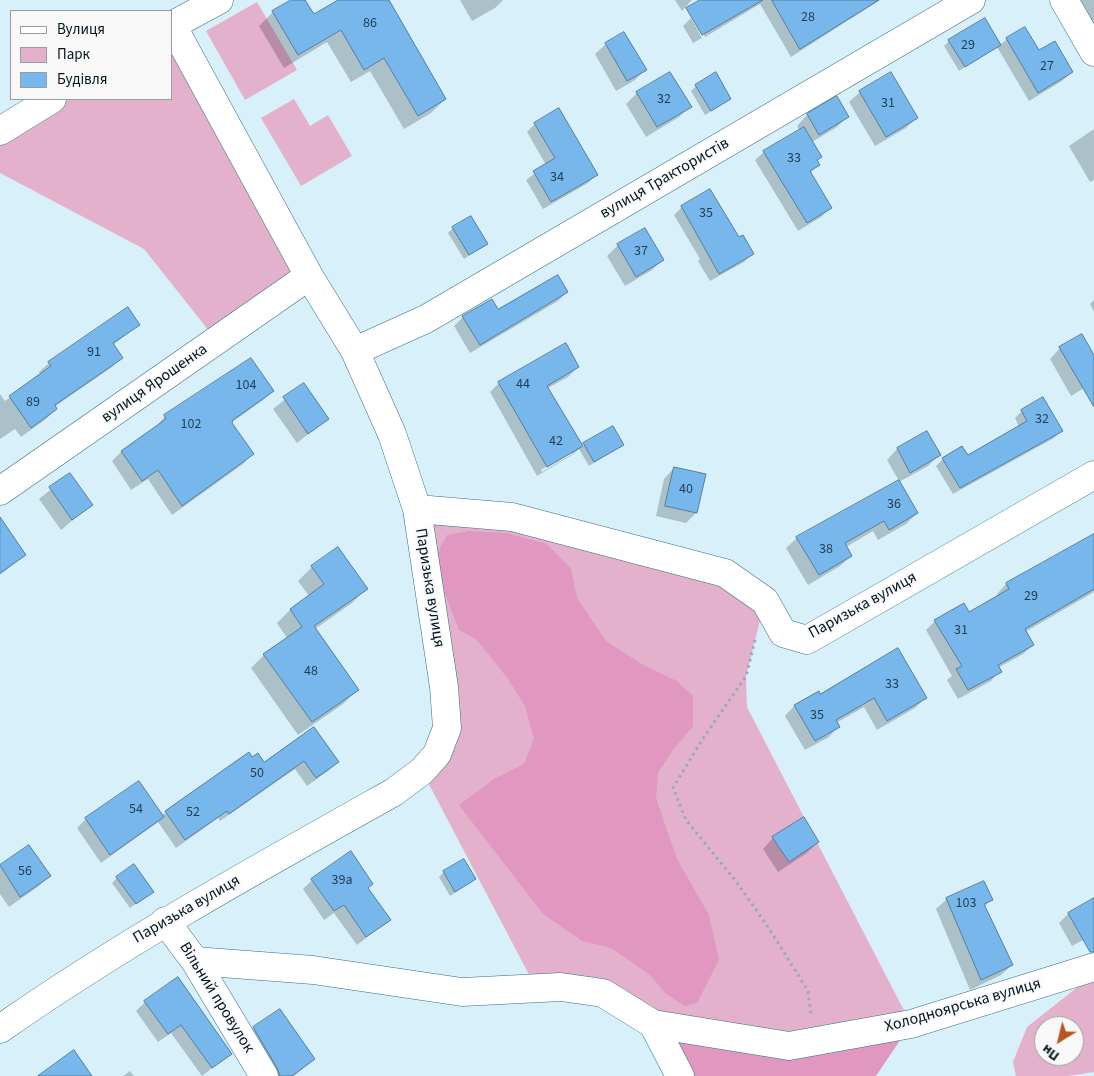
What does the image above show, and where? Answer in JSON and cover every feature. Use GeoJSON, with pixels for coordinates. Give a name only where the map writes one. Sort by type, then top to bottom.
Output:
{"type":"FeatureCollection","features":[{"type":"Feature","properties":{"kind":"street"},"geometry":{"type":"LineString","coordinates":[[218,0],[172,26],[309,276],[355,351],[392,434],[417,509]]}},
{"type":"Feature","properties":{"kind":"street","name":"вулиця Трактористів"},"geometry":{"type":"LineString","coordinates":[[355,351],[426,319],[971,0]]}},
{"type":"Feature","properties":{"kind":"street"},"geometry":{"type":"LineString","coordinates":[[1064,0],[1094,52]]}},
{"type":"Feature","properties":{"kind":"street"},"geometry":{"type":"LineString","coordinates":[[0,131],[50,100]]}},
{"type":"Feature","properties":{"kind":"street","name":"вулиця Ярошенка"},"geometry":{"type":"LineString","coordinates":[[0,491],[309,276]]}},
{"type":"Feature","properties":{"kind":"street","name":"Паризька вулиця"},"geometry":{"type":"LineString","coordinates":[[0,1029],[55,990],[165,921],[394,792],[422,771],[437,754],[447,728],[444,687],[417,509],[512,518],[725,573],[766,601],[783,633],[807,640],[1094,475]]}},
{"type":"Feature","properties":{"kind":"street","name":"Вільний провулок"},"geometry":{"type":"LineString","coordinates":[[165,921],[195,961],[264,1076]]}},
{"type":"Feature","properties":{"kind":"street"},"geometry":{"type":"LineString","coordinates":[[195,961],[313,970],[462,992],[561,987],[603,993],[653,1024],[680,1076]]}},
{"type":"Feature","properties":{"kind":"street","name":"Холодноярська вулиця"},"geometry":{"type":"LineString","coordinates":[[653,1024],[789,1046],[911,1024],[1094,967]]}},
{"type":"Feature","properties":{"kind":"path"},"geometry":{"type":"LineString","coordinates":[[766,601],[746,676],[702,740],[673,788],[686,820],[735,880],[768,926],[808,991],[815,1042]]}},
{"type":"Feature","properties":{"kind":"green space"},"geometry":{"type":"Polygon","coordinates":[[[257,2],[297,70],[245,100],[206,31],[257,2]]]}},
{"type":"Feature","properties":{"kind":"green space"},"geometry":{"type":"Polygon","coordinates":[[[172,28],[309,276],[217,341],[144,249],[0,173],[0,131],[50,100],[172,100],[172,28]]]}},
{"type":"Feature","properties":{"kind":"green space"},"geometry":{"type":"Polygon","coordinates":[[[294,99],[310,126],[328,115],[352,156],[301,186],[261,118],[294,99]]]}},
{"type":"Feature","properties":{"kind":"green space"},"geometry":{"type":"Polygon","coordinates":[[[417,509],[512,517],[765,601],[746,676],[747,707],[911,1024],[789,1046],[653,1024],[603,993],[536,988],[422,771],[437,754],[417,509]]]}},
{"type":"Feature","properties":{"kind":"green space"},"geometry":{"type":"Polygon","coordinates":[[[1094,974],[1094,1072],[1068,1076],[1016,1076],[1013,1062],[1027,1027],[1034,1021],[1034,1066],[1084,1066],[1084,1016],[1041,1016],[1094,974]]]}},
{"type":"Feature","properties":{"kind":"shaded area"},"geometry":{"type":"Polygon","coordinates":[[[469,531],[507,533],[547,544],[571,568],[577,598],[606,641],[645,666],[677,681],[693,696],[693,726],[673,750],[658,773],[656,798],[677,859],[709,915],[719,960],[697,1003],[685,1006],[666,994],[650,975],[611,948],[582,941],[543,914],[459,805],[494,779],[524,764],[534,739],[525,706],[508,679],[477,640],[459,630],[443,589],[437,554],[447,535],[469,531]]]}},
{"type":"Feature","properties":{"kind":"shaded area"},"geometry":{"type":"Polygon","coordinates":[[[653,1024],[789,1046],[911,1024],[876,1076],[680,1076],[653,1024]]]}},
{"type":"Feature","properties":{"kind":"building"},"geometry":{"type":"Polygon","coordinates":[[[291,0],[305,0],[314,14],[338,0],[389,0],[446,99],[418,116],[384,58],[364,70],[341,30],[298,55],[272,11],[291,0]]]}},
{"type":"Feature","properties":{"kind":"building"},"geometry":{"type":"Polygon","coordinates":[[[700,0],[763,0],[702,35],[686,8],[700,0]]]}},
{"type":"Feature","properties":{"kind":"building"},"geometry":{"type":"Polygon","coordinates":[[[772,0],[879,0],[800,49],[772,0]]]}},
{"type":"Feature","properties":{"kind":"building"},"geometry":{"type":"Polygon","coordinates":[[[985,18],[1001,45],[965,67],[948,40],[985,18]]]}},
{"type":"Feature","properties":{"kind":"building"},"geometry":{"type":"Polygon","coordinates":[[[1025,27],[1039,50],[1055,41],[1073,72],[1038,93],[1006,38],[1025,27]]]}},
{"type":"Feature","properties":{"kind":"building"},"geometry":{"type":"Polygon","coordinates":[[[624,32],[647,70],[627,81],[605,43],[624,32]]]}},
{"type":"Feature","properties":{"kind":"building"},"geometry":{"type":"Polygon","coordinates":[[[670,72],[692,107],[657,127],[636,92],[670,72]]]}},
{"type":"Feature","properties":{"kind":"building"},"geometry":{"type":"Polygon","coordinates":[[[716,72],[731,99],[711,111],[695,85],[716,72]]]}},
{"type":"Feature","properties":{"kind":"building"},"geometry":{"type":"Polygon","coordinates":[[[891,72],[918,118],[886,137],[859,91],[891,72]]]}},
{"type":"Feature","properties":{"kind":"building"},"geometry":{"type":"Polygon","coordinates":[[[837,96],[849,117],[819,135],[807,114],[837,96]]]}},
{"type":"Feature","properties":{"kind":"building"},"geometry":{"type":"Polygon","coordinates":[[[559,108],[598,175],[551,202],[533,171],[555,158],[534,123],[559,108]]]}},
{"type":"Feature","properties":{"kind":"building"},"geometry":{"type":"Polygon","coordinates":[[[804,127],[822,157],[817,160],[820,165],[810,171],[832,208],[807,223],[763,151],[804,127]]]}},
{"type":"Feature","properties":{"kind":"building"},"geometry":{"type":"Polygon","coordinates":[[[710,189],[739,237],[743,235],[754,254],[719,274],[681,206],[710,189]]]}},
{"type":"Feature","properties":{"kind":"building"},"geometry":{"type":"Polygon","coordinates":[[[471,216],[488,244],[469,255],[452,227],[471,216]]]}},
{"type":"Feature","properties":{"kind":"building"},"geometry":{"type":"Polygon","coordinates":[[[645,228],[664,260],[636,277],[617,244],[645,228]]]}},
{"type":"Feature","properties":{"kind":"building"},"geometry":{"type":"Polygon","coordinates":[[[558,275],[568,292],[480,345],[462,316],[492,299],[498,309],[558,275]]]}},
{"type":"Feature","properties":{"kind":"building"},"geometry":{"type":"Polygon","coordinates":[[[128,307],[140,325],[113,343],[123,358],[55,405],[57,409],[31,428],[9,396],[51,366],[48,362],[128,307]]]}},
{"type":"Feature","properties":{"kind":"building"},"geometry":{"type":"Polygon","coordinates":[[[1082,334],[1094,355],[1094,407],[1059,347],[1082,334]]]}},
{"type":"Feature","properties":{"kind":"building"},"geometry":{"type":"Polygon","coordinates":[[[566,343],[579,367],[547,386],[583,446],[547,467],[498,382],[566,343]]]}},
{"type":"Feature","properties":{"kind":"building"},"geometry":{"type":"Polygon","coordinates":[[[251,358],[274,391],[233,420],[232,423],[254,454],[182,506],[158,470],[142,481],[121,451],[166,419],[164,415],[251,358]]]}},
{"type":"Feature","properties":{"kind":"building"},"geometry":{"type":"Polygon","coordinates":[[[304,383],[329,419],[308,434],[283,397],[304,383]]]}},
{"type":"Feature","properties":{"kind":"building"},"geometry":{"type":"Polygon","coordinates":[[[1043,397],[1063,431],[960,488],[942,458],[962,446],[968,455],[1027,421],[1021,410],[1043,397]]]}},
{"type":"Feature","properties":{"kind":"building"},"geometry":{"type":"Polygon","coordinates":[[[613,426],[624,445],[594,462],[583,443],[613,426]]]}},
{"type":"Feature","properties":{"kind":"building"},"geometry":{"type":"Polygon","coordinates":[[[927,431],[941,455],[910,473],[897,448],[927,431]]]}},
{"type":"Feature","properties":{"kind":"building"},"geometry":{"type":"Polygon","coordinates":[[[674,467],[706,474],[697,513],[665,506],[674,467]]]}},
{"type":"Feature","properties":{"kind":"building"},"geometry":{"type":"Polygon","coordinates":[[[70,473],[93,505],[72,520],[49,487],[70,473]]]}},
{"type":"Feature","properties":{"kind":"building"},"geometry":{"type":"Polygon","coordinates":[[[899,480],[918,513],[889,530],[884,521],[845,543],[852,556],[819,575],[796,537],[899,480]]]}},
{"type":"Feature","properties":{"kind":"building"},"geometry":{"type":"Polygon","coordinates":[[[0,517],[26,555],[0,573],[0,517]]]}},
{"type":"Feature","properties":{"kind":"building"},"geometry":{"type":"Polygon","coordinates":[[[1094,534],[1094,589],[1025,629],[1034,645],[998,665],[1002,672],[968,690],[956,669],[962,666],[934,620],[964,603],[969,612],[1009,589],[1006,583],[1094,534]]]}},
{"type":"Feature","properties":{"kind":"building"},"geometry":{"type":"Polygon","coordinates":[[[338,547],[368,589],[314,626],[359,690],[312,722],[263,654],[302,627],[290,609],[324,584],[311,566],[338,547]]]}},
{"type":"Feature","properties":{"kind":"building"},"geometry":{"type":"Polygon","coordinates":[[[898,648],[927,698],[887,721],[874,698],[836,720],[840,727],[815,741],[794,705],[819,691],[820,694],[898,648]]]}},
{"type":"Feature","properties":{"kind":"building"},"geometry":{"type":"Polygon","coordinates":[[[314,727],[339,762],[316,778],[304,761],[229,814],[227,811],[185,840],[165,811],[249,752],[252,757],[258,753],[264,762],[314,727]]]}},
{"type":"Feature","properties":{"kind":"building"},"geometry":{"type":"Polygon","coordinates":[[[139,781],[164,817],[110,855],[85,818],[139,781]]]}},
{"type":"Feature","properties":{"kind":"building"},"geometry":{"type":"Polygon","coordinates":[[[804,817],[819,842],[789,862],[772,837],[804,817]]]}},
{"type":"Feature","properties":{"kind":"building"},"geometry":{"type":"Polygon","coordinates":[[[29,845],[51,876],[20,897],[0,865],[29,845]]]}},
{"type":"Feature","properties":{"kind":"building"},"geometry":{"type":"Polygon","coordinates":[[[351,851],[373,884],[368,888],[391,920],[366,937],[344,905],[334,911],[311,879],[351,851]]]}},
{"type":"Feature","properties":{"kind":"building"},"geometry":{"type":"Polygon","coordinates":[[[464,859],[476,879],[455,892],[443,871],[464,859]]]}},
{"type":"Feature","properties":{"kind":"building"},"geometry":{"type":"Polygon","coordinates":[[[134,864],[154,892],[136,904],[116,877],[134,864]]]}},
{"type":"Feature","properties":{"kind":"building"},"geometry":{"type":"Polygon","coordinates":[[[984,881],[993,900],[984,904],[1013,965],[981,980],[946,898],[984,881]]]}},
{"type":"Feature","properties":{"kind":"building"},"geometry":{"type":"Polygon","coordinates":[[[1094,898],[1094,952],[1090,952],[1068,913],[1094,898]]]}},
{"type":"Feature","properties":{"kind":"building"},"geometry":{"type":"Polygon","coordinates":[[[178,977],[232,1054],[212,1068],[181,1025],[168,1034],[144,1001],[178,977]]]}},
{"type":"Feature","properties":{"kind":"building"},"geometry":{"type":"Polygon","coordinates":[[[280,1009],[315,1059],[292,1076],[280,1076],[253,1027],[280,1009]]]}},
{"type":"Feature","properties":{"kind":"building"},"geometry":{"type":"Polygon","coordinates":[[[74,1050],[92,1076],[38,1076],[74,1050]]]}}]}
